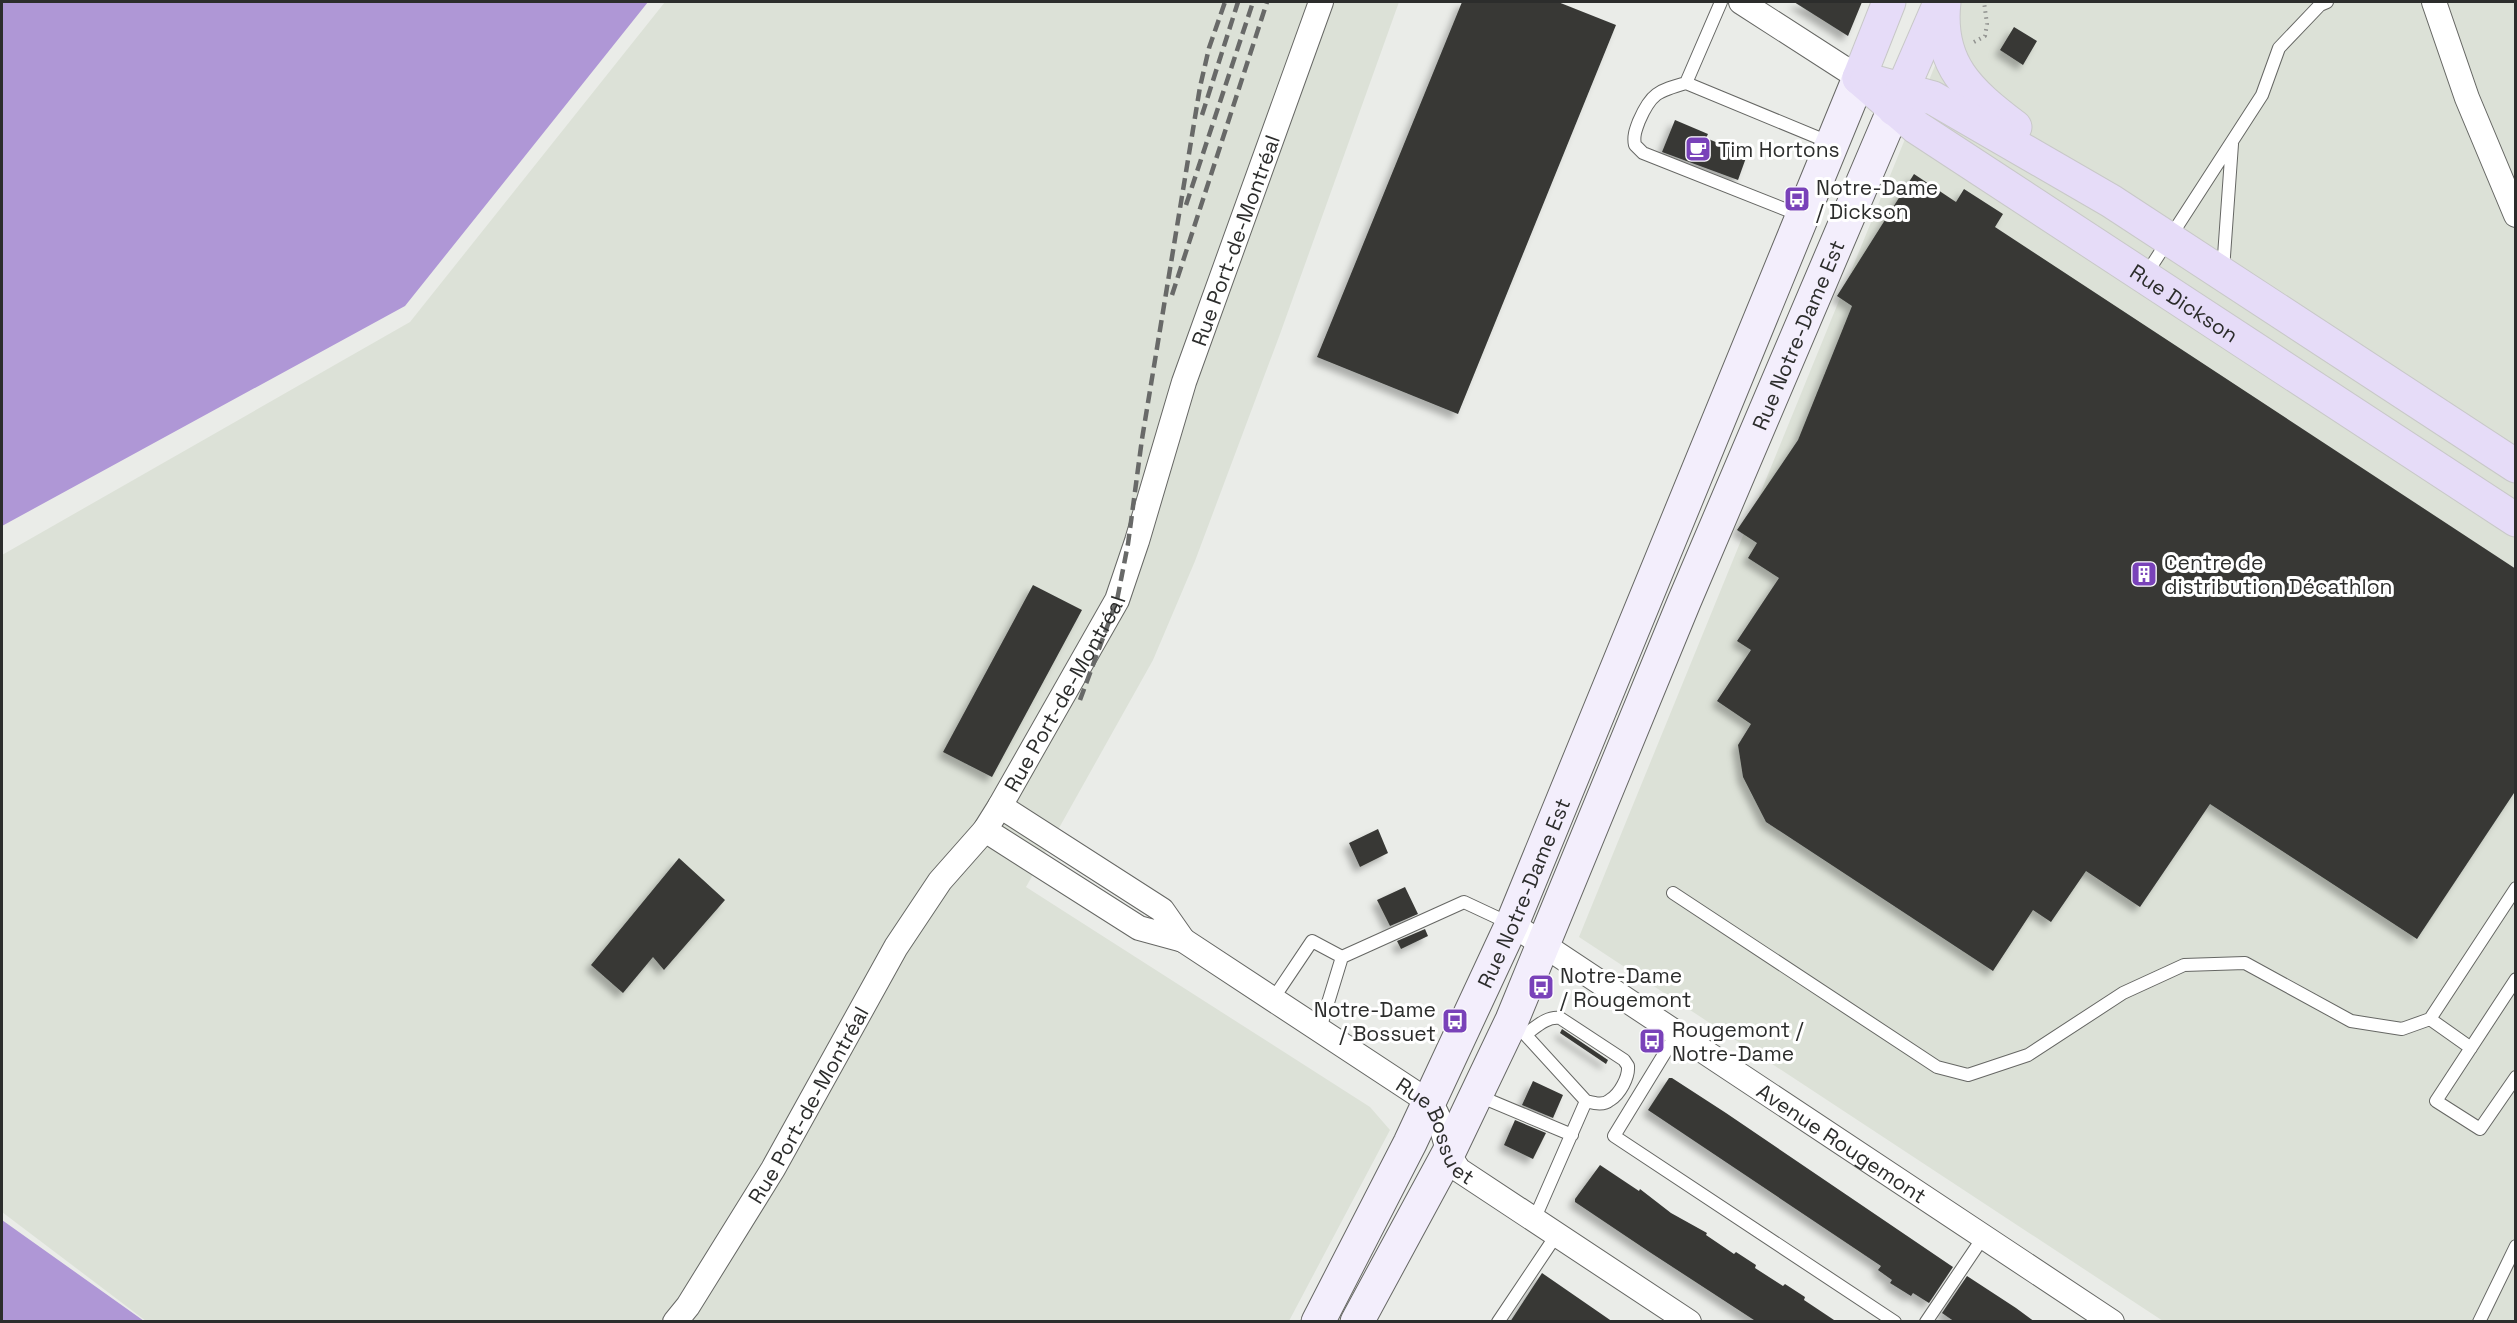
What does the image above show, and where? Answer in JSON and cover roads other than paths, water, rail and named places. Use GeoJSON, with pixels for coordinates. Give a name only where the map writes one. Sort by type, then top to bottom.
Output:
{"type":"FeatureCollection","features":[{"type":"Feature","properties":{"kind":"main road","name":"Rue Notre-Dame Est"},"geometry":{"type":"LineString","coordinates":[[1317,1322],[1410,1143],[1512,924],[1889,2]]}},
{"type":"Feature","properties":{"kind":"main road","name":"Rue Notre-Dame Est"},"geometry":{"type":"LineString","coordinates":[[1357,1322],[1478,1096],[1519,1027],[1544,945],[1684,602],[1898,99],[1943,2]]}},
{"type":"Feature","properties":{"kind":"main road"},"geometry":{"type":"LineString","coordinates":[[1943,2],[1943,28],[1948,55],[1971,89],[1995,112],[2111,201]]}},
{"type":"Feature","properties":{"kind":"main road","name":"Rue Dickson"},"geometry":{"type":"LineString","coordinates":[[1859,78],[1898,99],[1916,127],[2516,520]]}},
{"type":"Feature","properties":{"kind":"main road","name":"Rue Dickson"},"geometry":{"type":"LineString","coordinates":[[1898,99],[1933,98],[2111,201],[2516,466]]}},
{"type":"Feature","properties":{"kind":"main road"},"geometry":{"type":"LineString","coordinates":[[2334,401],[2358,362]]}},
{"type":"Feature","properties":{"kind":"main road"},"geometry":{"type":"LineString","coordinates":[[2444,473],[2469,435]]}},
{"type":"Feature","properties":{"kind":"main road"},"geometry":{"type":"LineString","coordinates":[[1651,588],[1684,602]]}},
{"type":"Feature","properties":{"kind":"street","name":"Rue Port-de-Montréal"},"geometry":{"type":"LineString","coordinates":[[675,1322],[688,1306],[773,1169],[896,947],[940,881],[985,830],[1000,806],[1117,600],[1184,382],[1321,2]]}},
{"type":"Feature","properties":{"kind":"street","name":"Rue Dickson"},"geometry":{"type":"LineString","coordinates":[[1741,2],[1859,78]]}},
{"type":"Feature","properties":{"kind":"street"},"geometry":{"type":"LineString","coordinates":[[2434,2],[2467,98],[2516,215]]}},
{"type":"Feature","properties":{"kind":"street","name":"Rue Bossuet"},"geometry":{"type":"LineString","coordinates":[[1000,806],[1162,910],[1183,940]]}},
{"type":"Feature","properties":{"kind":"street","name":"Rue Bossuet"},"geometry":{"type":"LineString","coordinates":[[985,830],[1139,928],[1183,940],[1429,1102],[1436,1109],[1442,1123],[1448,1154],[1453,1163],[1469,1178],[1689,1322]]}},
{"type":"Feature","properties":{"kind":"street","name":"Avenue Rougemont"},"geometry":{"type":"LineString","coordinates":[[1512,924],[2112,1322]]}},
{"type":"Feature","properties":{"kind":"lane"},"geometry":{"type":"LineString","coordinates":[[1686,83],[1721,2]]}},
{"type":"Feature","properties":{"kind":"lane"},"geometry":{"type":"LineString","coordinates":[[2144,277],[2262,95],[2279,48],[2319,5],[2327,2]]}},
{"type":"Feature","properties":{"kind":"lane"},"geometry":{"type":"LineString","coordinates":[[1803,217],[1638,150],[1634,138],[1648,102],[1661,90],[1686,83],[1832,143]]}},
{"type":"Feature","properties":{"kind":"lane"},"geometry":{"type":"LineString","coordinates":[[2223,274],[2233,141]]}},
{"type":"Feature","properties":{"kind":"lane"},"geometry":{"type":"LineString","coordinates":[[1673,893],[1937,1067],[1968,1075],[2028,1055],[2123,993],[2184,965],[2245,963],[2351,1021],[2402,1029],[2430,1019],[2516,888]]}},
{"type":"Feature","properties":{"kind":"lane"},"geometry":{"type":"LineString","coordinates":[[1320,1029],[1342,957],[1464,902],[1512,924]]}},
{"type":"Feature","properties":{"kind":"lane"},"geometry":{"type":"LineString","coordinates":[[1273,999],[1312,941],[1342,957]]}},
{"type":"Feature","properties":{"kind":"lane"},"geometry":{"type":"LineString","coordinates":[[2516,979],[2436,1101],[2480,1130],[2516,1077]]}},
{"type":"Feature","properties":{"kind":"lane"},"geometry":{"type":"LineString","coordinates":[[1553,1017],[1560,1018],[1623,1060],[1628,1066],[1626,1080],[1611,1100],[1602,1104],[1586,1101],[1519,1027],[1553,1017]]}},
{"type":"Feature","properties":{"kind":"lane"},"geometry":{"type":"LineString","coordinates":[[2430,1019],[2471,1048]]}},
{"type":"Feature","properties":{"kind":"lane"},"geometry":{"type":"LineString","coordinates":[[1677,1033],[1614,1136],[1895,1322]]}},
{"type":"Feature","properties":{"kind":"lane"},"geometry":{"type":"LineString","coordinates":[[1478,1096],[1572,1135]]}},
{"type":"Feature","properties":{"kind":"lane"},"geometry":{"type":"LineString","coordinates":[[1534,1220],[1586,1101]]}},
{"type":"Feature","properties":{"kind":"lane"},"geometry":{"type":"LineString","coordinates":[[1498,1322],[1557,1234]]}},
{"type":"Feature","properties":{"kind":"lane"},"geometry":{"type":"LineString","coordinates":[[1926,1322],[1984,1236]]}},
{"type":"Feature","properties":{"kind":"lane"},"geometry":{"type":"LineString","coordinates":[[2480,1322],[2516,1246]]}},
{"type":"Feature","properties":{"kind":"railway"},"geometry":{"type":"LineString","coordinates":[[1080,700],[1117,600],[1128,544],[1142,439],[1200,87],[1209,48],[1225,2]]}},
{"type":"Feature","properties":{"kind":"railway"},"geometry":{"type":"LineString","coordinates":[[1202,115],[1238,2]]}},
{"type":"Feature","properties":{"kind":"railway"},"geometry":{"type":"LineString","coordinates":[[1186,205],[1253,2]]}},
{"type":"Feature","properties":{"kind":"railway"},"geometry":{"type":"LineString","coordinates":[[1172,295],[1267,2]]}},
{"type":"Feature","properties":{"kind":"place","name":"Tim Hortons"},"geometry":{"type":"Point","coordinates":[1698,149]}},
{"type":"Feature","properties":{"kind":"place","name":"Notre-Dame / Dickson"},"geometry":{"type":"Point","coordinates":[1797,199]}},
{"type":"Feature","properties":{"kind":"place","name":"Centre de distribution Décathlon"},"geometry":{"type":"Point","coordinates":[2144,574]}},
{"type":"Feature","properties":{"kind":"place","name":"Notre-Dame / Rougemont"},"geometry":{"type":"Point","coordinates":[1541,987]}},
{"type":"Feature","properties":{"kind":"place","name":"Notre-Dame / Bossuet"},"geometry":{"type":"Point","coordinates":[1455,1021]}},
{"type":"Feature","properties":{"kind":"place","name":"Rougemont / Notre-Dame"},"geometry":{"type":"Point","coordinates":[1652,1041]}}]}
